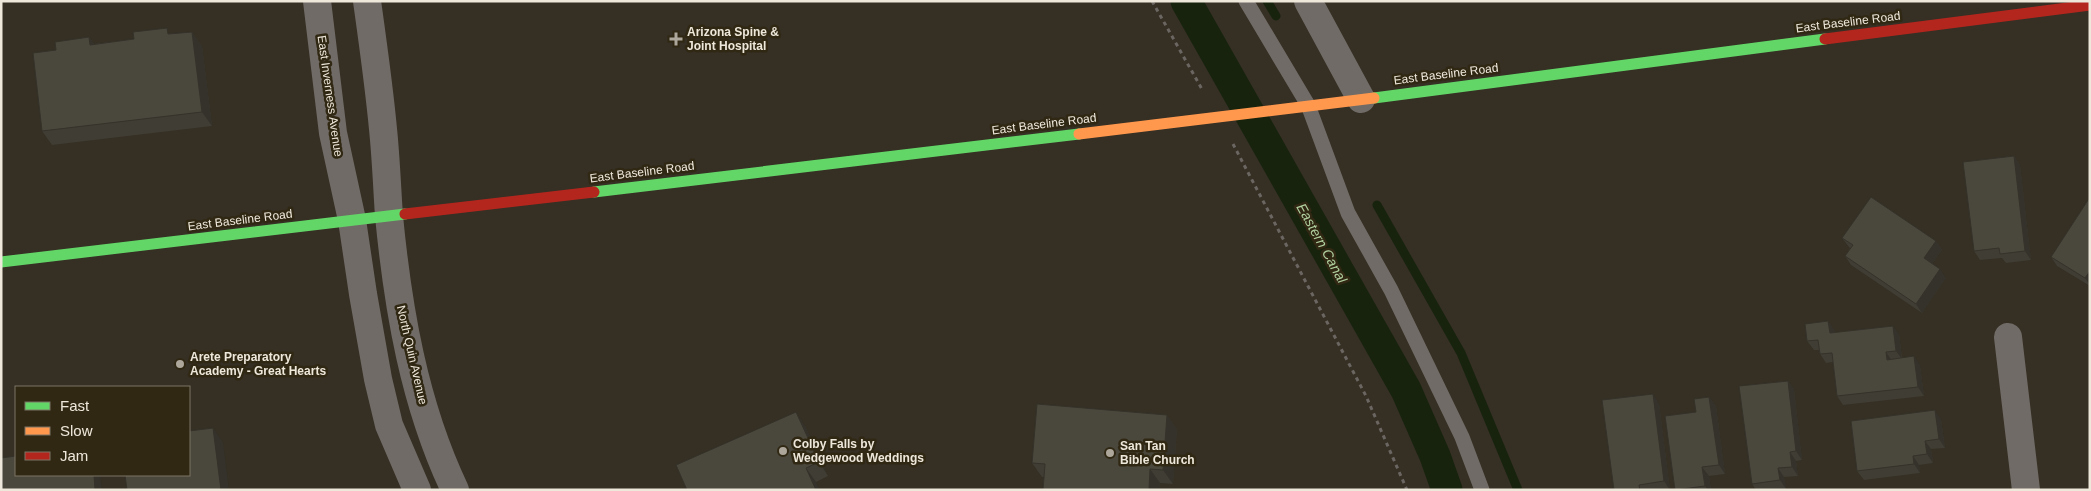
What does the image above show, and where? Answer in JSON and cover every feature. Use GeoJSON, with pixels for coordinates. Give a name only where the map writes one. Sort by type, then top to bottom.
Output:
{"type":"FeatureCollection","features":[{"type":"Feature","properties":{"kind":"main road","name":"East Baseline Road"},"geometry":{"type":"LineString","coordinates":[[1,262],[1218,118],[2090,5]]}},
{"type":"Feature","properties":{"kind":"street","name":"East Inverness Avenue"},"geometry":{"type":"LineString","coordinates":[[317,1],[333,133],[352,220]]}},
{"type":"Feature","properties":{"kind":"street"},"geometry":{"type":"LineString","coordinates":[[367,1],[384,129],[389,216]]}},
{"type":"Feature","properties":{"kind":"street"},"geometry":{"type":"LineString","coordinates":[[1308,1],[1362,99]]}},
{"type":"Feature","properties":{"kind":"street","name":"North Quin Avenue"},"geometry":{"type":"LineString","coordinates":[[389,216],[400,301],[416,384],[452,489]]}},
{"type":"Feature","properties":{"kind":"street"},"geometry":{"type":"LineString","coordinates":[[352,220],[366,313],[378,379],[389,425],[417,490]]}},
{"type":"Feature","properties":{"kind":"street"},"geometry":{"type":"LineString","coordinates":[[2008,337],[2026,490]]}},
{"type":"Feature","properties":{"kind":"lane"},"geometry":{"type":"LineString","coordinates":[[1246,1],[1308,105],[1348,213],[1391,290],[1462,436],[1482,490]]}},
{"type":"Feature","properties":{"kind":"path"},"geometry":{"type":"LineString","coordinates":[[1152,1],[1218,118],[1366,396],[1407,490]]}},
{"type":"Feature","properties":{"kind":"building"},"geometry":{"type":"Polygon","coordinates":[[[167,28],[168,34],[192,32],[202,112],[42,131],[33,53],[56,50],[55,42],[89,37],[90,45],[134,39],[133,32],[167,28]]]}},
{"type":"Feature","properties":{"kind":"building"},"geometry":{"type":"Polygon","coordinates":[[[2014,156],[2025,251],[2000,254],[1999,248],[1974,251],[1963,162],[2014,156]]]}},
{"type":"Feature","properties":{"kind":"building"},"geometry":{"type":"Polygon","coordinates":[[[1871,197],[1936,241],[1924,258],[1940,269],[1916,304],[1845,256],[1853,245],[1842,238],[1871,197]]]}},
{"type":"Feature","properties":{"kind":"building"},"geometry":{"type":"Polygon","coordinates":[[[2090,197],[2090,271],[2085,278],[2051,257],[2090,197]]]}},
{"type":"Feature","properties":{"kind":"building"},"geometry":{"type":"Polygon","coordinates":[[[1828,321],[1830,333],[1893,326],[1896,351],[1886,352],[1887,360],[1914,356],[1918,387],[1837,396],[1832,353],[1820,354],[1818,340],[1807,341],[1805,324],[1828,321]]]}},
{"type":"Feature","properties":{"kind":"building"},"geometry":{"type":"Polygon","coordinates":[[[1788,381],[1796,451],[1790,452],[1792,467],[1778,468],[1780,480],[1752,484],[1739,386],[1788,381]]]}},
{"type":"Feature","properties":{"kind":"building"},"geometry":{"type":"Polygon","coordinates":[[[1653,394],[1664,481],[1639,485],[1640,490],[1614,490],[1602,400],[1653,394]]]}},
{"type":"Feature","properties":{"kind":"building"},"geometry":{"type":"Polygon","coordinates":[[[1709,397],[1719,465],[1702,467],[1705,486],[1675,490],[1665,416],[1696,412],[1694,399],[1709,397]]]}},
{"type":"Feature","properties":{"kind":"building","name":"San Tan Bible Church"},"geometry":{"type":"Polygon","coordinates":[[[1037,404],[1167,415],[1163,470],[1150,469],[1149,490],[1043,490],[1045,464],[1032,463],[1037,404]]]}},
{"type":"Feature","properties":{"kind":"building"},"geometry":{"type":"Polygon","coordinates":[[[1935,410],[1939,439],[1925,441],[1927,454],[1913,456],[1914,464],[1857,471],[1851,421],[1935,410]]]}},
{"type":"Feature","properties":{"kind":"building","name":"Colby Falls by Wedgewood Weddings"},"geometry":{"type":"Polygon","coordinates":[[[796,412],[819,462],[806,468],[816,490],[687,490],[676,465],[796,412]]]}},
{"type":"Feature","properties":{"kind":"building"},"geometry":{"type":"Polygon","coordinates":[[[213,428],[221,490],[127,490],[125,476],[190,476],[190,431],[213,428]]]}},
{"type":"Feature","properties":{"kind":"building"},"geometry":{"type":"Polygon","coordinates":[[[15,456],[15,476],[94,476],[95,490],[1,490],[1,458],[15,456]]]}},
{"type":"Feature","properties":{"kind":"waterway","name":"Eastern Canal"},"geometry":{"type":"LineString","coordinates":[[1186,1],[1406,390],[1435,456],[1447,490]]}},
{"type":"Feature","properties":{"kind":"waterway"},"geometry":{"type":"LineString","coordinates":[[1267,1],[1276,16]]}},
{"type":"Feature","properties":{"kind":"waterway"},"geometry":{"type":"LineString","coordinates":[[1377,205],[1461,353],[1518,490]]}},
{"type":"Feature","properties":{"kind":"traffic: fast"},"geometry":{"type":"LineString","coordinates":[[1374,98],[1825,39]]}},
{"type":"Feature","properties":{"kind":"traffic: fast"},"geometry":{"type":"LineString","coordinates":[[594,192],[1079,134]]}},
{"type":"Feature","properties":{"kind":"traffic: fast"},"geometry":{"type":"LineString","coordinates":[[1,262],[405,214]]}},
{"type":"Feature","properties":{"kind":"traffic: slow"},"geometry":{"type":"LineString","coordinates":[[1079,134],[1374,98]]}},
{"type":"Feature","properties":{"kind":"traffic: jam"},"geometry":{"type":"LineString","coordinates":[[1825,39],[2090,5]]}},
{"type":"Feature","properties":{"kind":"traffic: jam"},"geometry":{"type":"LineString","coordinates":[[405,214],[594,192]]}},
{"type":"Feature","properties":{"kind":"place","name":"Arizona Spine & Joint Hospital"},"geometry":{"type":"Point","coordinates":[676,39]}},
{"type":"Feature","properties":{"kind":"place","name":"Arete Preparatory Academy - Great Hearts"},"geometry":{"type":"Point","coordinates":[180,364]}},
{"type":"Feature","properties":{"kind":"place","name":"Colby Falls by Wedgewood Weddings"},"geometry":{"type":"Point","coordinates":[783,451]}},
{"type":"Feature","properties":{"kind":"place","name":"San Tan Bible Church"},"geometry":{"type":"Point","coordinates":[1110,453]}}]}
